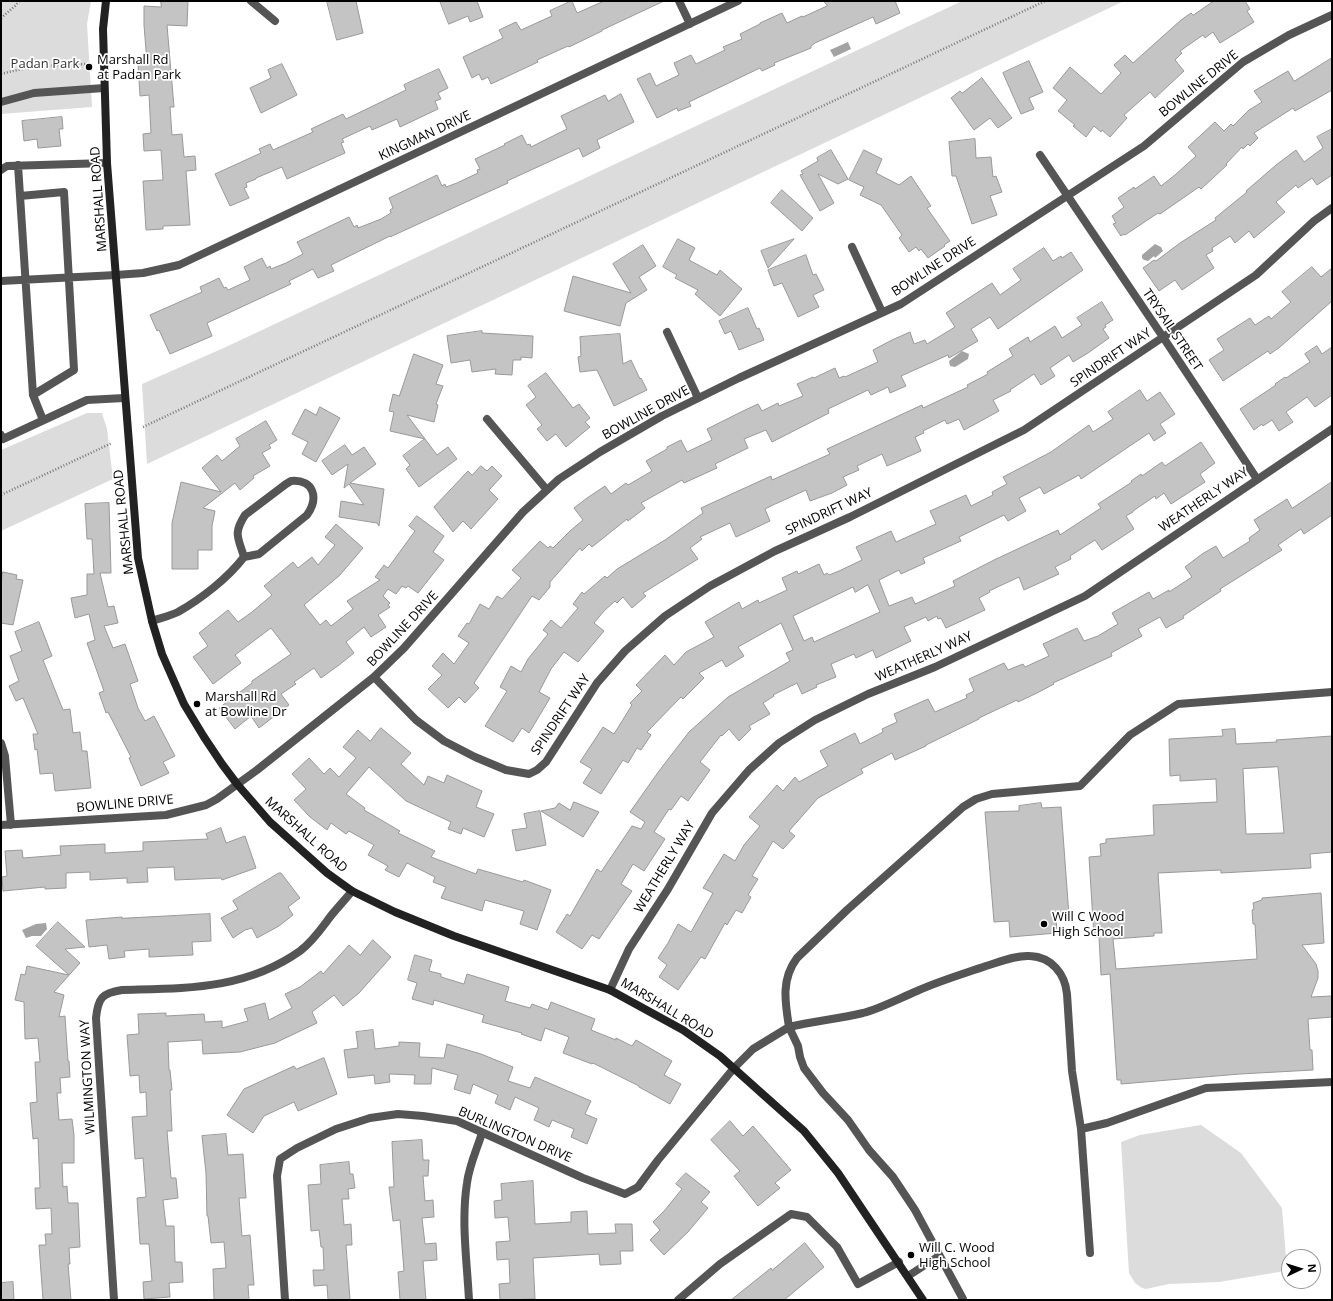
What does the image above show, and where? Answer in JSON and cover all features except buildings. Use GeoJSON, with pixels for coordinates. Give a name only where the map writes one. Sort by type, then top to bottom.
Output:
{"type":"FeatureCollection","features":[{"type":"Feature","properties":{"kind":"street","name":"MARSHALL ROAD"},"geometry":{"type":"LineString","coordinates":[[106,1],[103,29],[107,163],[124,398],[138,558],[152,621],[162,654],[184,704],[204,737],[237,784],[270,822],[327,873],[352,891],[395,912],[454,936],[610,990],[682,1030],[720,1056],[804,1131],[838,1173],[923,1300]]}},
{"type":"Feature","properties":{"kind":"street"},"geometry":{"type":"LineString","coordinates":[[251,1],[275,21]]}},
{"type":"Feature","properties":{"kind":"street"},"geometry":{"type":"LineString","coordinates":[[679,1],[690,24]]}},
{"type":"Feature","properties":{"kind":"street","name":"KINGMAN DRIVE"},"geometry":{"type":"LineString","coordinates":[[1,281],[143,273],[178,266],[738,1]]}},
{"type":"Feature","properties":{"kind":"street","name":"BOWLINE DRIVE"},"geometry":{"type":"LineString","coordinates":[[1,825],[166,815],[206,805],[217,799],[374,677],[404,648],[523,512],[559,479],[600,452],[662,416],[739,378],[901,304],[1144,146],[1243,62],[1289,35],[1332,15]]}},
{"type":"Feature","properties":{"kind":"street"},"geometry":{"type":"LineString","coordinates":[[1,102],[34,94],[104,88]]}},
{"type":"Feature","properties":{"kind":"street","name":"TRYSAIL STREET"},"geometry":{"type":"LineString","coordinates":[[1040,156],[1257,479]]}},
{"type":"Feature","properties":{"kind":"street"},"geometry":{"type":"LineString","coordinates":[[1,170],[8,166],[18,165],[107,163]]}},
{"type":"Feature","properties":{"kind":"street"},"geometry":{"type":"LineString","coordinates":[[18,165],[34,395],[43,420]]}},
{"type":"Feature","properties":{"kind":"street"},"geometry":{"type":"LineString","coordinates":[[20,196],[64,192],[74,370],[34,395]]}},
{"type":"Feature","properties":{"kind":"street","name":"SPINDRIFT WAY"},"geometry":{"type":"LineString","coordinates":[[374,677],[416,720],[444,741],[475,757],[506,770],[529,774],[537,770],[546,762],[597,683],[625,651],[665,616],[710,586],[775,551],[850,517],[1024,430],[1256,276],[1314,221],[1332,208]]}},
{"type":"Feature","properties":{"kind":"street"},"geometry":{"type":"LineString","coordinates":[[852,248],[882,312]]}},
{"type":"Feature","properties":{"kind":"street"},"geometry":{"type":"LineString","coordinates":[[667,332],[698,398]]}},
{"type":"Feature","properties":{"kind":"street"},"geometry":{"type":"LineString","coordinates":[[1,435],[3,439],[87,400],[124,398]]}},
{"type":"Feature","properties":{"kind":"street"},"geometry":{"type":"LineString","coordinates":[[487,419],[547,490]]}},
{"type":"Feature","properties":{"kind":"street","name":"WEATHERLY WAY"},"geometry":{"type":"LineString","coordinates":[[610,990],[629,949],[668,889],[712,813],[749,770],[779,743],[815,720],[868,694],[935,667],[1085,596],[1332,429]]}},
{"type":"Feature","properties":{"kind":"street"},"geometry":{"type":"LineString","coordinates":[[152,621],[177,613],[209,591],[237,566],[244,557],[259,554],[307,514],[313,507],[314,501],[310,487],[305,482],[291,481],[246,516],[237,529],[244,557]]}},
{"type":"Feature","properties":{"kind":"street"},"geometry":{"type":"LineString","coordinates":[[962,1300],[915,1210],[893,1177],[869,1150],[848,1120],[823,1093],[804,1068],[798,1046],[789,1027],[785,996],[785,986],[790,970],[797,958],[847,910],[957,813],[976,799],[992,794],[1080,786],[1130,735],[1178,704],[1332,692]]}},
{"type":"Feature","properties":{"kind":"street"},"geometry":{"type":"LineString","coordinates":[[1,743],[5,756],[11,825]]}},
{"type":"Feature","properties":{"kind":"street","name":"WILMINGTON WAY"},"geometry":{"type":"LineString","coordinates":[[114,1300],[96,1018],[98,1006],[102,997],[110,992],[122,990],[200,987],[242,980],[269,969],[300,950],[317,935],[330,916],[352,891]]}},
{"type":"Feature","properties":{"kind":"street"},"geometry":{"type":"LineString","coordinates":[[734,1068],[753,1049],[789,1027],[864,1012],[922,989],[995,963],[1030,956],[1040,958],[1061,973],[1066,984],[1072,1071],[1081,1129],[1090,1253]]}},
{"type":"Feature","properties":{"kind":"street","name":"BURLINGTON DRIVE"},"geometry":{"type":"LineString","coordinates":[[285,1300],[277,1176],[280,1159],[297,1148],[336,1129],[370,1118],[398,1114],[422,1116],[457,1121],[583,1178],[625,1194],[638,1187],[658,1160],[734,1068]]}},
{"type":"Feature","properties":{"kind":"street"},"geometry":{"type":"LineString","coordinates":[[1081,1129],[1107,1123],[1206,1088],[1332,1082]]}},
{"type":"Feature","properties":{"kind":"street"},"geometry":{"type":"LineString","coordinates":[[469,1300],[464,1219],[465,1200],[467,1182],[482,1133]]}},
{"type":"Feature","properties":{"kind":"street"},"geometry":{"type":"LineString","coordinates":[[678,1300],[720,1264],[791,1214],[807,1216],[836,1247],[858,1284],[899,1262]]}},
{"type":"Feature","properties":{"kind":"street"},"geometry":{"type":"LineString","coordinates":[[908,1276],[939,1256]]}},
{"type":"Feature","properties":{"kind":"path"},"geometry":{"type":"LineString","coordinates":[[1,18],[19,1]]}},
{"type":"Feature","properties":{"kind":"path"},"geometry":{"type":"LineString","coordinates":[[143,428],[1045,1]]}},
{"type":"Feature","properties":{"kind":"path"},"geometry":{"type":"LineString","coordinates":[[1,74],[17,69],[86,64]]}},
{"type":"Feature","properties":{"kind":"path"},"geometry":{"type":"LineString","coordinates":[[1,494],[112,443]]}},
{"type":"Feature","properties":{"kind":"green space","name":"Padan Park"},"geometry":{"type":"Polygon","coordinates":[[[1,1],[91,1],[87,24],[92,107],[1,114],[1,1]]]}},
{"type":"Feature","properties":{"kind":"green space"},"geometry":{"type":"Polygon","coordinates":[[[962,1],[1124,1],[147,464],[142,384],[228,346],[962,1]]]}},
{"type":"Feature","properties":{"kind":"green space"},"geometry":{"type":"Polygon","coordinates":[[[87,413],[102,413],[107,429],[113,479],[1,531],[1,450],[87,413]]]}},
{"type":"Feature","properties":{"kind":"green space"},"geometry":{"type":"Polygon","coordinates":[[[1201,1125],[1241,1153],[1282,1208],[1285,1249],[1281,1249],[1281,1271],[1219,1282],[1169,1284],[1146,1289],[1135,1283],[1129,1273],[1121,1142],[1140,1135],[1201,1125]]]}},
{"type":"Feature","properties":{"kind":"shaded area"},"geometry":{"type":"Polygon","coordinates":[[[848,42],[851,49],[834,57],[830,50],[848,42]]]}},
{"type":"Feature","properties":{"kind":"shaded area"},"geometry":{"type":"Polygon","coordinates":[[[1155,244],[1161,247],[1163,251],[1155,258],[1154,256],[1148,261],[1144,260],[1142,255],[1155,244]]]}},
{"type":"Feature","properties":{"kind":"shaded area"},"geometry":{"type":"Polygon","coordinates":[[[962,351],[969,354],[968,359],[955,367],[950,366],[949,361],[962,351]]]}},
{"type":"Feature","properties":{"kind":"shaded area"},"geometry":{"type":"Polygon","coordinates":[[[46,923],[47,929],[41,936],[26,938],[22,930],[36,924],[46,923]]]}},
{"type":"Feature","properties":{"kind":"place","name":"Marshall Rd at Padan Park"},"geometry":{"type":"Point","coordinates":[89,67]}},
{"type":"Feature","properties":{"kind":"place","name":"Marshall Rd at Bowline Dr"},"geometry":{"type":"Point","coordinates":[197,704]}},
{"type":"Feature","properties":{"kind":"place","name":"Will C Wood High School"},"geometry":{"type":"Point","coordinates":[1044,924]}},
{"type":"Feature","properties":{"kind":"place","name":"Will C. Wood High School"},"geometry":{"type":"Point","coordinates":[911,1255]}}]}
